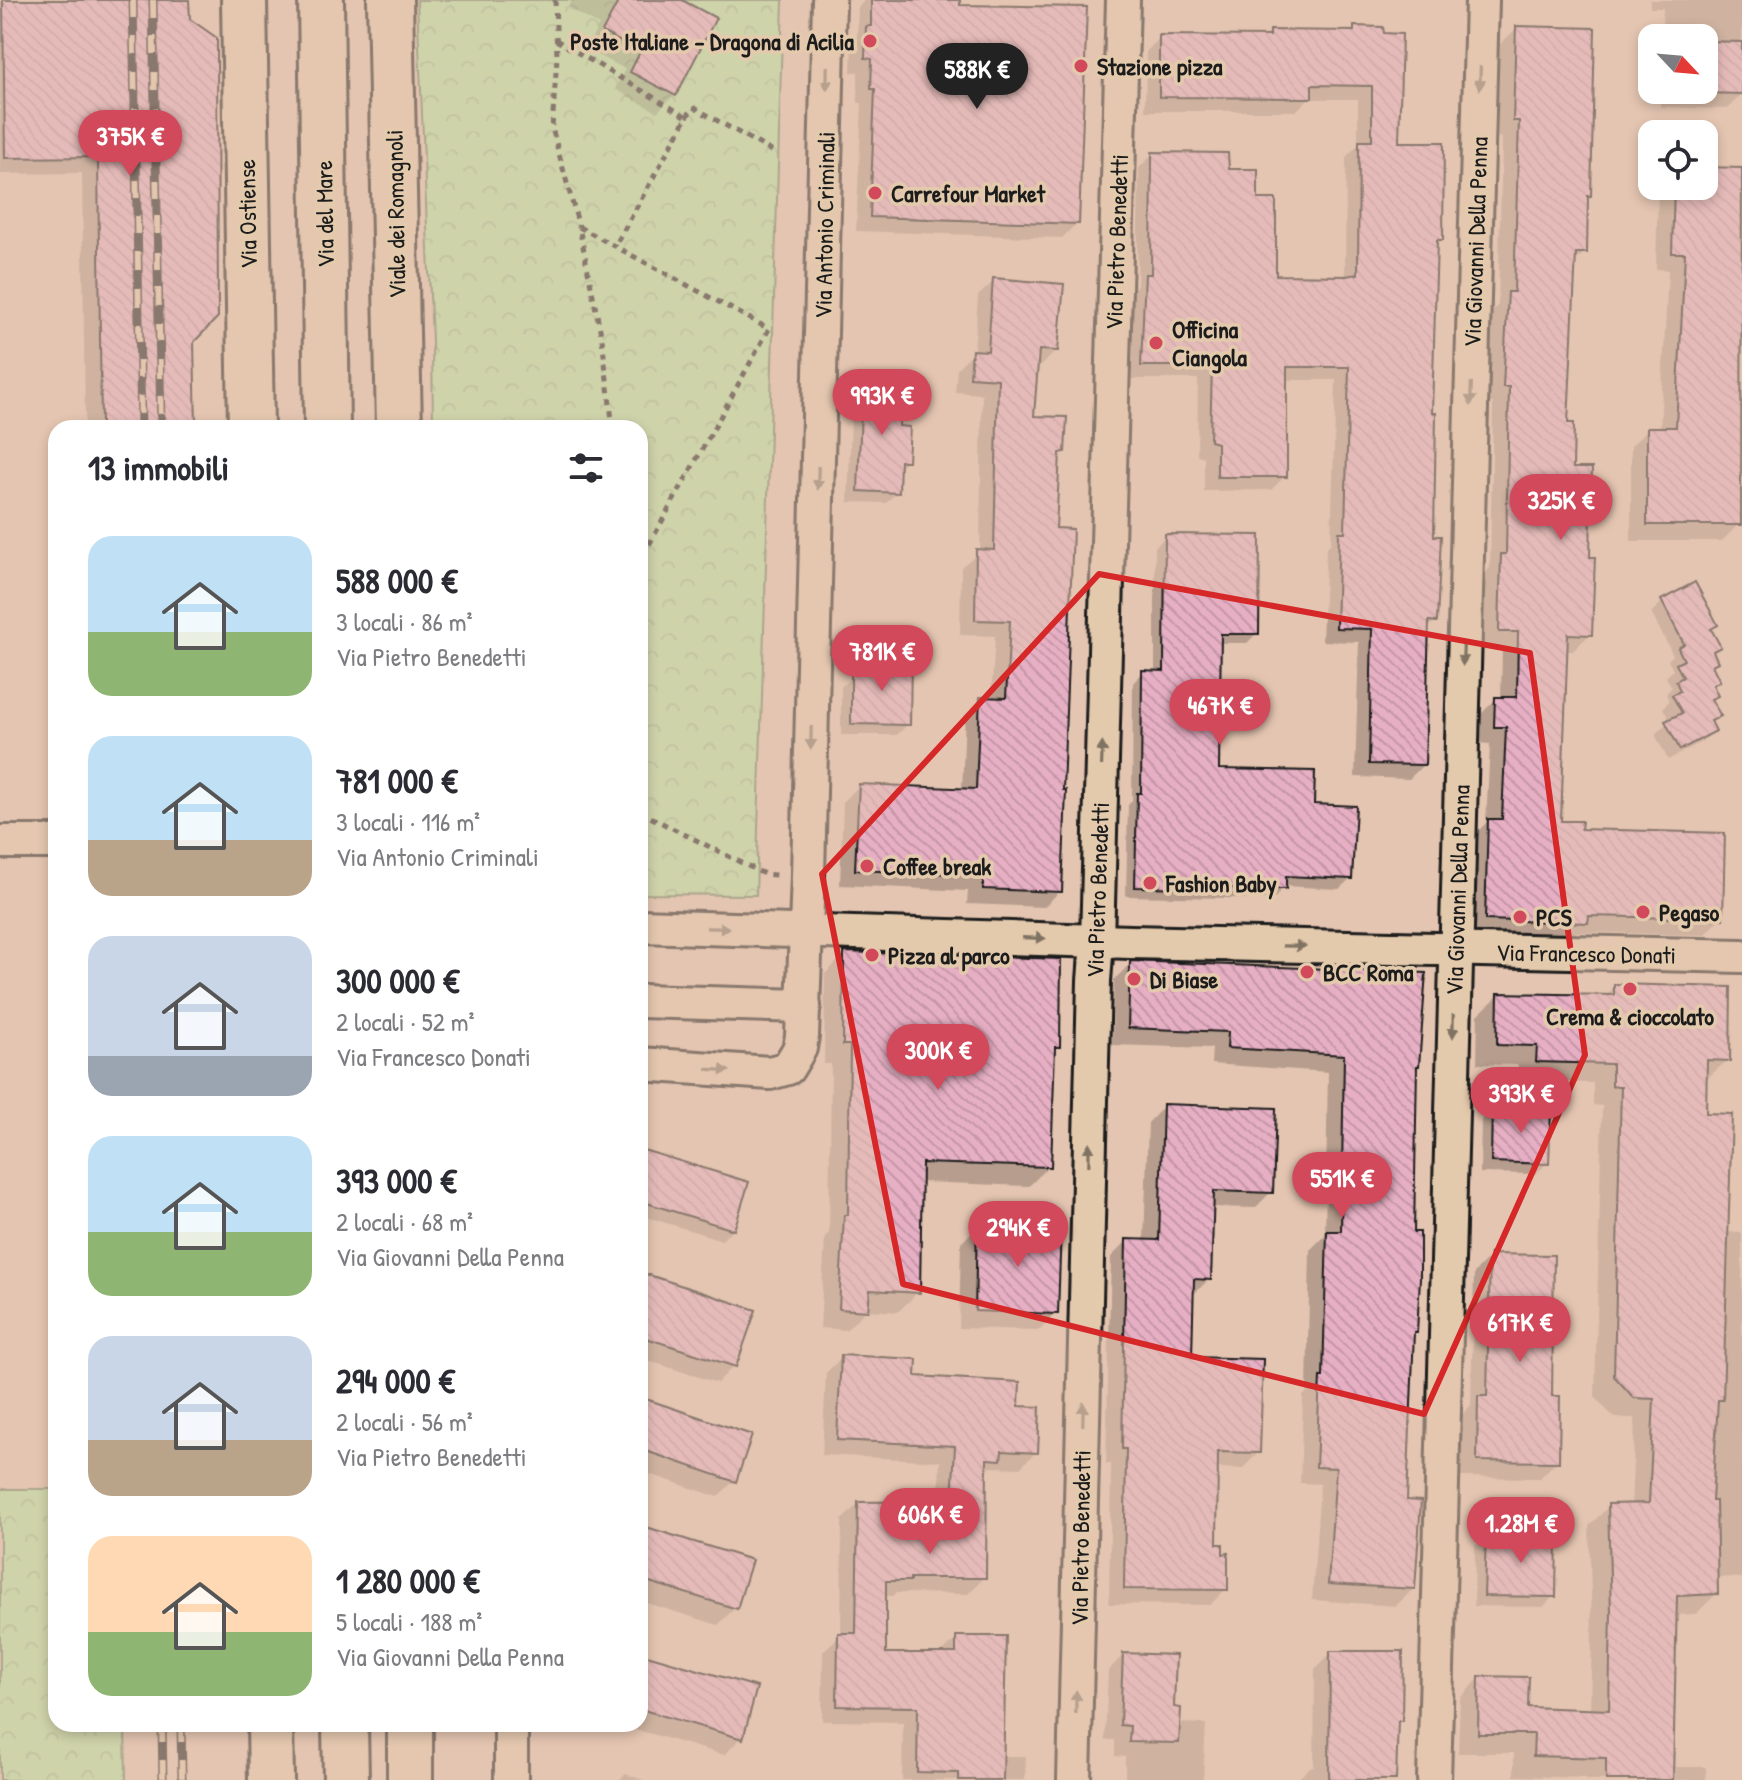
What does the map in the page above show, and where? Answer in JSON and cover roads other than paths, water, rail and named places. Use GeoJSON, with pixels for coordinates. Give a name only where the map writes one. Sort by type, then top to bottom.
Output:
{"type":"FeatureCollection","features":[{"type":"Feature","properties":{"kind":"main road","name":"Via Ostiense"},"geometry":{"type":"LineString","coordinates":[[244,0],[251,420]]}},
{"type":"Feature","properties":{"kind":"main road","name":"Via del Mare"},"geometry":{"type":"LineString","coordinates":[[321,0],[327,420]]}},
{"type":"Feature","properties":{"kind":"main road","name":"Viale dei Romagnoli"},"geometry":{"type":"LineString","coordinates":[[390,0],[399,420]]}},
{"type":"Feature","properties":{"kind":"main road"},"geometry":{"type":"LineString","coordinates":[[270,1732],[271,1780]]}},
{"type":"Feature","properties":{"kind":"main road"},"geometry":{"type":"LineString","coordinates":[[345,1732],[346,1780]]}},
{"type":"Feature","properties":{"kind":"main road"},"geometry":{"type":"LineString","coordinates":[[410,1732],[410,1780]]}},
{"type":"Feature","properties":{"kind":"street","name":"Via Antonio Criminali"},"geometry":{"type":"LineString","coordinates":[[806,930],[829,0]]}},
{"type":"Feature","properties":{"kind":"street","name":"Via Pietro Benedetti"},"geometry":{"type":"LineString","coordinates":[[1074,1780],[1123,0]]}},
{"type":"Feature","properties":{"kind":"street","name":"Via Giovanni Della Penna"},"geometry":{"type":"LineString","coordinates":[[1434,1780],[1482,0]]}},
{"type":"Feature","properties":{"kind":"street"},"geometry":{"type":"LineString","coordinates":[[0,842],[48,842]]}},
{"type":"Feature","properties":{"kind":"street","name":"Via Francesco Donati"},"geometry":{"type":"LineString","coordinates":[[648,926],[1097,941],[1742,956]]}},
{"type":"Feature","properties":{"kind":"street"},"geometry":{"type":"LineString","coordinates":[[648,1065],[760,1073],[788,1068],[800,1048],[806,930]]}},
{"type":"Feature","properties":{"kind":"street"},"geometry":{"type":"LineString","coordinates":[[648,1001],[804,1006]]}},
{"type":"Feature","properties":{"kind":"street"},"geometry":{"type":"LineString","coordinates":[[511,1732],[511,1780]]}},
{"type":"Feature","properties":{"kind":"railway"},"geometry":{"type":"LineString","coordinates":[[133,0],[141,420]]}},
{"type":"Feature","properties":{"kind":"railway"},"geometry":{"type":"LineString","coordinates":[[153,0],[161,420]]}},
{"type":"Feature","properties":{"kind":"railway"},"geometry":{"type":"LineString","coordinates":[[162,1732],[163,1780]]}},
{"type":"Feature","properties":{"kind":"railway"},"geometry":{"type":"LineString","coordinates":[[181,1732],[182,1780]]}},
{"type":"Feature","properties":{"kind":"place","name":"Poste Italiane – Dragona di Acilia"},"geometry":{"type":"Point","coordinates":[870,41]}},
{"type":"Feature","properties":{"kind":"place","name":"Stazione pizza"},"geometry":{"type":"Point","coordinates":[1081,66]}},
{"type":"Feature","properties":{"kind":"place","name":"Carrefour Market"},"geometry":{"type":"Point","coordinates":[875,193]}},
{"type":"Feature","properties":{"kind":"place","name":"Officina Ciangola"},"geometry":{"type":"Point","coordinates":[1156,343]}},
{"type":"Feature","properties":{"kind":"place","name":"Coffee break"},"geometry":{"type":"Point","coordinates":[867,866]}},
{"type":"Feature","properties":{"kind":"place","name":"Fashion Baby"},"geometry":{"type":"Point","coordinates":[1150,883]}},
{"type":"Feature","properties":{"kind":"place","name":"Pegaso"},"geometry":{"type":"Point","coordinates":[1643,912]}},
{"type":"Feature","properties":{"kind":"place","name":"PCS"},"geometry":{"type":"Point","coordinates":[1520,917]}},
{"type":"Feature","properties":{"kind":"place","name":"Pizza al parco"},"geometry":{"type":"Point","coordinates":[872,955]}},
{"type":"Feature","properties":{"kind":"place","name":"BCC Roma"},"geometry":{"type":"Point","coordinates":[1307,972]}},
{"type":"Feature","properties":{"kind":"place","name":"Di Biase"},"geometry":{"type":"Point","coordinates":[1134,979]}},
{"type":"Feature","properties":{"kind":"place","name":"Crema & cioccolato"},"geometry":{"type":"Point","coordinates":[1630,989]}}]}
